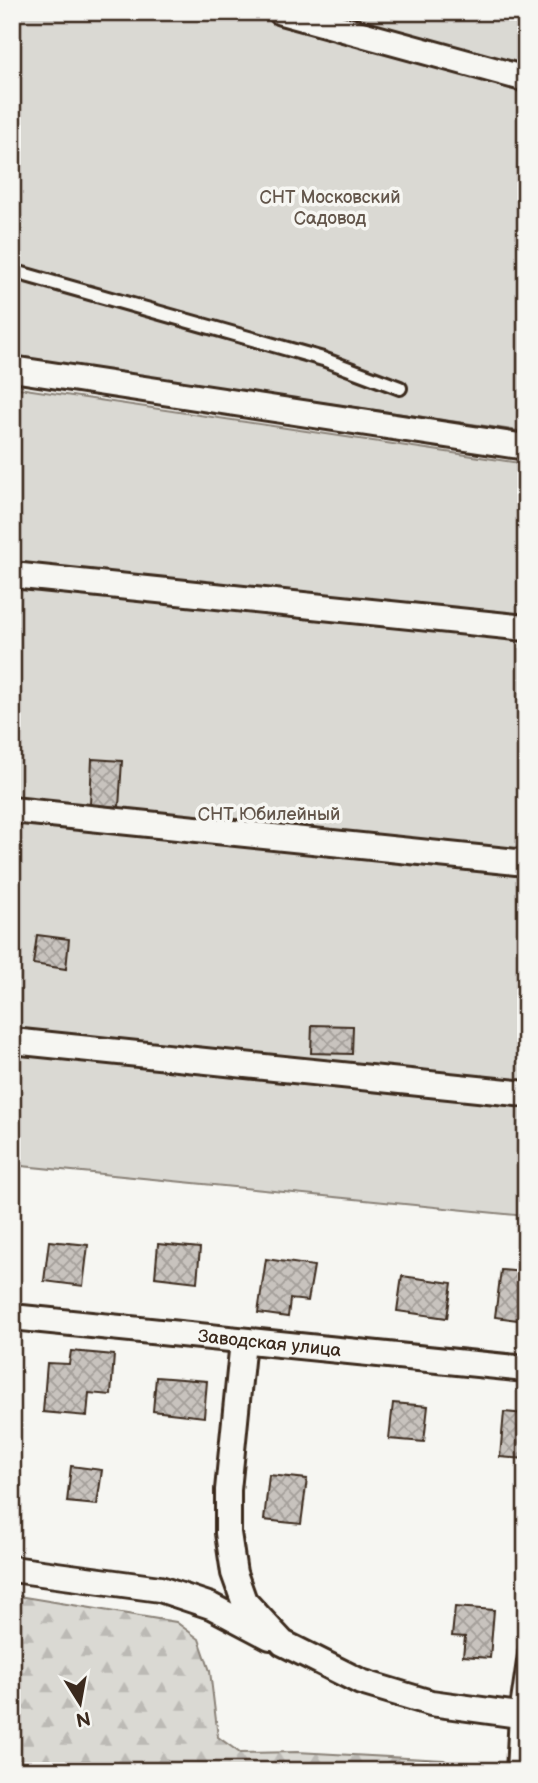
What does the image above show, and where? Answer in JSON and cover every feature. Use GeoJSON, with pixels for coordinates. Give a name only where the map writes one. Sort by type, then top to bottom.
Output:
{"type":"FeatureCollection","features":[{"type":"Feature","properties":{"kind":"street"},"geometry":{"type":"LineString","coordinates":[[281,12],[526,79]]}},
{"type":"Feature","properties":{"kind":"street"},"geometry":{"type":"LineString","coordinates":[[12,369],[526,447]]}},
{"type":"Feature","properties":{"kind":"street"},"geometry":{"type":"LineString","coordinates":[[12,575],[526,628]]}},
{"type":"Feature","properties":{"kind":"street"},"geometry":{"type":"LineString","coordinates":[[12,810],[526,863]]}},
{"type":"Feature","properties":{"kind":"street"},"geometry":{"type":"LineString","coordinates":[[12,1041],[526,1094]]}},
{"type":"Feature","properties":{"kind":"street","name":"Заводская улица"},"geometry":{"type":"LineString","coordinates":[[12,1317],[526,1369]]}},
{"type":"Feature","properties":{"kind":"street"},"geometry":{"type":"LineString","coordinates":[[243,1341],[228,1490],[228,1533],[234,1573],[244,1601],[283,1643]]}},
{"type":"Feature","properties":{"kind":"street"},"geometry":{"type":"LineString","coordinates":[[12,1569],[160,1589],[211,1606],[361,1682],[431,1703],[521,1715]]}},
{"type":"Feature","properties":{"kind":"lane"},"geometry":{"type":"LineString","coordinates":[[12,271],[323,359],[400,388]]}},
{"type":"Feature","properties":{"kind":"lane"},"geometry":{"type":"LineString","coordinates":[[513,1771],[526,1648]]}},
{"type":"Feature","properties":{"kind":"green space","name":"СНТ Московский Садовод"},"geometry":{"type":"Polygon","coordinates":[[[12,12],[526,12],[526,432],[12,357],[12,12]]]}},
{"type":"Feature","properties":{"kind":"green space","name":"СНТ Юбилейный"},"geometry":{"type":"Polygon","coordinates":[[[12,387],[526,464],[526,1216],[12,1165],[12,387]]]}},
{"type":"Feature","properties":{"kind":"green space"},"geometry":{"type":"Polygon","coordinates":[[[12,1595],[176,1622],[199,1639],[210,1671],[218,1737],[240,1753],[297,1752],[444,1760],[460,1771],[12,1771],[12,1595]]]}},
{"type":"Feature","properties":{"kind":"building"},"geometry":{"type":"Polygon","coordinates":[[[92,759],[122,761],[119,807],[90,805],[92,759]]]}},
{"type":"Feature","properties":{"kind":"building"},"geometry":{"type":"Polygon","coordinates":[[[37,935],[69,939],[66,969],[33,964],[37,935]]]}},
{"type":"Feature","properties":{"kind":"building"},"geometry":{"type":"Polygon","coordinates":[[[312,1025],[353,1026],[352,1054],[311,1053],[312,1025]]]}},
{"type":"Feature","properties":{"kind":"building"},"geometry":{"type":"Polygon","coordinates":[[[49,1241],[88,1245],[83,1286],[44,1281],[49,1241]]]}},
{"type":"Feature","properties":{"kind":"building"},"geometry":{"type":"Polygon","coordinates":[[[158,1244],[200,1248],[197,1282],[155,1277],[158,1244]]]}},
{"type":"Feature","properties":{"kind":"building"},"geometry":{"type":"Polygon","coordinates":[[[266,1259],[314,1266],[308,1301],[290,1299],[288,1317],[258,1313],[266,1259]]]}},
{"type":"Feature","properties":{"kind":"building"},"geometry":{"type":"Polygon","coordinates":[[[501,1270],[526,1272],[526,1321],[495,1317],[501,1270]]]}},
{"type":"Feature","properties":{"kind":"building"},"geometry":{"type":"Polygon","coordinates":[[[402,1276],[452,1283],[447,1318],[397,1311],[402,1276]]]}},
{"type":"Feature","properties":{"kind":"building"},"geometry":{"type":"Polygon","coordinates":[[[71,1351],[114,1355],[111,1395],[89,1393],[87,1416],[43,1412],[47,1363],[69,1364],[71,1351]]]}},
{"type":"Feature","properties":{"kind":"building"},"geometry":{"type":"Polygon","coordinates":[[[156,1377],[207,1381],[204,1417],[153,1411],[156,1377]]]}},
{"type":"Feature","properties":{"kind":"building"},"geometry":{"type":"Polygon","coordinates":[[[393,1403],[428,1406],[424,1442],[389,1439],[393,1403]]]}},
{"type":"Feature","properties":{"kind":"building"},"geometry":{"type":"Polygon","coordinates":[[[504,1412],[526,1414],[526,1459],[500,1457],[504,1412]]]}},
{"type":"Feature","properties":{"kind":"building"},"geometry":{"type":"Polygon","coordinates":[[[71,1466],[102,1470],[97,1505],[67,1502],[71,1466]]]}},
{"type":"Feature","properties":{"kind":"building"},"geometry":{"type":"Polygon","coordinates":[[[269,1475],[307,1479],[301,1524],[264,1520],[269,1475]]]}},
{"type":"Feature","properties":{"kind":"building"},"geometry":{"type":"Polygon","coordinates":[[[455,1607],[494,1610],[490,1658],[463,1656],[465,1637],[452,1636],[455,1607]]]}}]}
